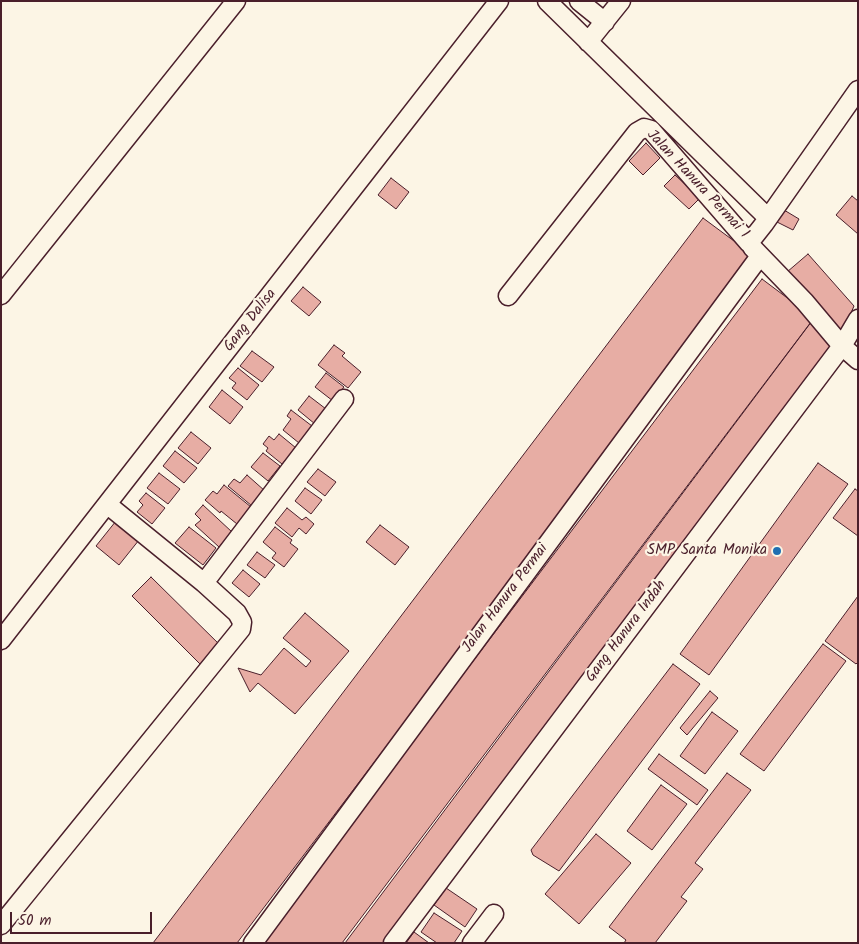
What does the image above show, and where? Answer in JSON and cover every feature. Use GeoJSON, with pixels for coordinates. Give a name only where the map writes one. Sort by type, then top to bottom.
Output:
{"type":"FeatureCollection","features":[{"type":"Feature","properties":{"kind":"street"},"geometry":{"type":"LineString","coordinates":[[1,295],[236,1]]}},
{"type":"Feature","properties":{"kind":"street","name":"Gang Dalisa"},"geometry":{"type":"LineString","coordinates":[[1,640],[500,1]]}},
{"type":"Feature","properties":{"kind":"street"},"geometry":{"type":"LineString","coordinates":[[547,1],[768,218]]}},
{"type":"Feature","properties":{"kind":"street"},"geometry":{"type":"LineString","coordinates":[[579,1],[604,22]]}},
{"type":"Feature","properties":{"kind":"street"},"geometry":{"type":"LineString","coordinates":[[588,42],[621,1]]}},
{"type":"Feature","properties":{"kind":"street","name":"Jalan Hanura Permai 1"},"geometry":{"type":"LineString","coordinates":[[508,296],[636,132],[644,128],[651,130],[754,250],[768,218],[858,90]]}},
{"type":"Feature","properties":{"kind":"street"},"geometry":{"type":"LineString","coordinates":[[754,250],[805,302],[842,346],[858,360]]}},
{"type":"Feature","properties":{"kind":"street","name":"Jalan Hanura Permai"},"geometry":{"type":"LineString","coordinates":[[253,943],[754,250]]}},
{"type":"Feature","properties":{"kind":"street","name":"Gang Hanura Indah"},"geometry":{"type":"LineString","coordinates":[[394,943],[842,346],[858,319]]}},
{"type":"Feature","properties":{"kind":"street"},"geometry":{"type":"LineString","coordinates":[[204,583],[344,399]]}},
{"type":"Feature","properties":{"kind":"street"},"geometry":{"type":"LineString","coordinates":[[1,925],[241,629],[242,622],[237,612],[108,505]]}},
{"type":"Feature","properties":{"kind":"street"},"geometry":{"type":"LineString","coordinates":[[472,943],[494,914]]}},
{"type":"Feature","properties":{"kind":"building"},"geometry":{"type":"Polygon","coordinates":[[[646,143],[660,158],[643,175],[629,161],[646,143]]]}},
{"type":"Feature","properties":{"kind":"building"},"geometry":{"type":"Polygon","coordinates":[[[675,175],[700,198],[689,209],[664,186],[675,175]]]}},
{"type":"Feature","properties":{"kind":"building"},"geometry":{"type":"Polygon","coordinates":[[[391,178],[409,192],[396,209],[378,195],[391,178]]]}},
{"type":"Feature","properties":{"kind":"building"},"geometry":{"type":"Polygon","coordinates":[[[852,196],[858,201],[858,234],[836,215],[852,196]]]}},
{"type":"Feature","properties":{"kind":"building"},"geometry":{"type":"Polygon","coordinates":[[[784,210],[799,219],[793,230],[777,222],[784,210]]]}},
{"type":"Feature","properties":{"kind":"building"},"geometry":{"type":"Polygon","coordinates":[[[703,218],[757,258],[237,943],[153,943],[703,218]]]}},
{"type":"Feature","properties":{"kind":"building"},"geometry":{"type":"Polygon","coordinates":[[[808,254],[854,306],[842,334],[787,272],[808,254]]]}},
{"type":"Feature","properties":{"kind":"building"},"geometry":{"type":"Polygon","coordinates":[[[762,279],[814,318],[342,943],[260,943],[762,279]]]}},
{"type":"Feature","properties":{"kind":"building"},"geometry":{"type":"Polygon","coordinates":[[[303,287],[321,302],[309,316],[291,301],[303,287]]]}},
{"type":"Feature","properties":{"kind":"building"},"geometry":{"type":"Polygon","coordinates":[[[812,321],[832,347],[384,943],[345,943],[812,321]]]}},
{"type":"Feature","properties":{"kind":"building"},"geometry":{"type":"Polygon","coordinates":[[[334,345],[345,353],[342,356],[361,372],[348,388],[318,365],[334,345]]]}},
{"type":"Feature","properties":{"kind":"building"},"geometry":{"type":"Polygon","coordinates":[[[252,351],[274,367],[262,382],[240,366],[252,351]]]}},
{"type":"Feature","properties":{"kind":"building"},"geometry":{"type":"Polygon","coordinates":[[[238,368],[259,385],[247,400],[232,388],[236,383],[229,378],[238,368]]]}},
{"type":"Feature","properties":{"kind":"building"},"geometry":{"type":"Polygon","coordinates":[[[326,373],[344,387],[333,401],[315,387],[326,373]]]}},
{"type":"Feature","properties":{"kind":"building"},"geometry":{"type":"Polygon","coordinates":[[[222,390],[243,407],[230,424],[209,407],[222,390]]]}},
{"type":"Feature","properties":{"kind":"building"},"geometry":{"type":"Polygon","coordinates":[[[309,396],[326,409],[315,424],[298,410],[309,396]]]}},
{"type":"Feature","properties":{"kind":"building"},"geometry":{"type":"Polygon","coordinates":[[[291,410],[312,426],[299,443],[283,430],[291,419],[287,416],[291,410]]]}},
{"type":"Feature","properties":{"kind":"building"},"geometry":{"type":"Polygon","coordinates":[[[191,432],[211,448],[198,464],[178,448],[191,432]]]}},
{"type":"Feature","properties":{"kind":"building"},"geometry":{"type":"Polygon","coordinates":[[[279,434],[296,448],[282,464],[266,451],[268,448],[263,444],[269,436],[274,440],[279,434]]]}},
{"type":"Feature","properties":{"kind":"building"},"geometry":{"type":"Polygon","coordinates":[[[175,451],[197,468],[184,483],[163,466],[175,451]]]}},
{"type":"Feature","properties":{"kind":"building"},"geometry":{"type":"Polygon","coordinates":[[[263,453],[280,466],[268,481],[251,467],[263,453]]]}},
{"type":"Feature","properties":{"kind":"building"},"geometry":{"type":"Polygon","coordinates":[[[818,463],[848,484],[709,675],[680,654],[818,463]]]}},
{"type":"Feature","properties":{"kind":"building"},"geometry":{"type":"Polygon","coordinates":[[[318,469],[336,482],[325,496],[307,482],[318,469]]]}},
{"type":"Feature","properties":{"kind":"building"},"geometry":{"type":"Polygon","coordinates":[[[159,473],[180,489],[168,504],[147,488],[159,473]]]}},
{"type":"Feature","properties":{"kind":"building"},"geometry":{"type":"Polygon","coordinates":[[[247,475],[265,491],[252,506],[228,486],[234,479],[240,483],[247,475]]]}},
{"type":"Feature","properties":{"kind":"building"},"geometry":{"type":"Polygon","coordinates":[[[224,485],[251,507],[237,524],[205,500],[213,491],[217,494],[224,485]]]}},
{"type":"Feature","properties":{"kind":"building"},"geometry":{"type":"Polygon","coordinates":[[[305,488],[322,500],[311,514],[295,501],[305,488]]]}},
{"type":"Feature","properties":{"kind":"building"},"geometry":{"type":"Polygon","coordinates":[[[855,489],[858,491],[858,536],[833,518],[855,489]]]}},
{"type":"Feature","properties":{"kind":"building"},"geometry":{"type":"Polygon","coordinates":[[[146,493],[165,508],[152,524],[137,512],[143,505],[139,501],[146,493]]]}},
{"type":"Feature","properties":{"kind":"building"},"geometry":{"type":"Polygon","coordinates":[[[203,505],[232,532],[219,547],[195,525],[201,520],[195,514],[203,505]]]}},
{"type":"Feature","properties":{"kind":"building"},"geometry":{"type":"Polygon","coordinates":[[[287,508],[302,520],[306,517],[314,524],[306,534],[299,528],[292,537],[275,523],[287,508]]]}},
{"type":"Feature","properties":{"kind":"building"},"geometry":{"type":"Polygon","coordinates":[[[116,521],[139,540],[119,565],[96,546],[116,521]]]}},
{"type":"Feature","properties":{"kind":"building"},"geometry":{"type":"Polygon","coordinates":[[[380,525],[409,547],[395,565],[366,542],[380,525]]]}},
{"type":"Feature","properties":{"kind":"building"},"geometry":{"type":"Polygon","coordinates":[[[189,527],[216,548],[203,565],[175,543],[189,527]]]}},
{"type":"Feature","properties":{"kind":"building"},"geometry":{"type":"Polygon","coordinates":[[[275,527],[292,540],[290,543],[298,549],[284,567],[272,558],[276,553],[263,542],[275,527]]]}},
{"type":"Feature","properties":{"kind":"building"},"geometry":{"type":"Polygon","coordinates":[[[257,552],[275,565],[265,578],[247,565],[257,552]]]}},
{"type":"Feature","properties":{"kind":"building"},"geometry":{"type":"Polygon","coordinates":[[[243,570],[260,584],[249,597],[232,583],[243,570]]]}},
{"type":"Feature","properties":{"kind":"building"},"geometry":{"type":"Polygon","coordinates":[[[151,577],[223,648],[203,667],[132,596],[151,577]]]}},
{"type":"Feature","properties":{"kind":"building"},"geometry":{"type":"Polygon","coordinates":[[[858,596],[858,662],[856,664],[825,641],[858,596]]]}},
{"type":"Feature","properties":{"kind":"building"},"geometry":{"type":"Polygon","coordinates":[[[305,613],[349,651],[295,714],[258,683],[250,692],[238,668],[261,675],[284,648],[306,667],[311,661],[283,638],[305,613]]]}},
{"type":"Feature","properties":{"kind":"building"},"geometry":{"type":"Polygon","coordinates":[[[823,644],[846,661],[764,771],[740,754],[823,644]]]}},
{"type":"Feature","properties":{"kind":"building"},"geometry":{"type":"Polygon","coordinates":[[[673,664],[700,684],[559,871],[533,855],[531,850],[673,664]]]}},
{"type":"Feature","properties":{"kind":"building"},"geometry":{"type":"Polygon","coordinates":[[[710,691],[718,698],[687,735],[680,728],[710,691]]]}},
{"type":"Feature","properties":{"kind":"building"},"geometry":{"type":"Polygon","coordinates":[[[712,712],[738,731],[705,774],[680,756],[712,712]]]}},
{"type":"Feature","properties":{"kind":"building"},"geometry":{"type":"Polygon","coordinates":[[[659,754],[708,790],[697,805],[648,769],[659,754]]]}},
{"type":"Feature","properties":{"kind":"building"},"geometry":{"type":"Polygon","coordinates":[[[727,773],[751,790],[695,863],[703,869],[681,897],[687,901],[655,943],[624,943],[626,940],[609,927],[727,773]]]}},
{"type":"Feature","properties":{"kind":"building"},"geometry":{"type":"Polygon","coordinates":[[[661,785],[687,804],[652,850],[627,831],[661,785]]]}},
{"type":"Feature","properties":{"kind":"building"},"geometry":{"type":"Polygon","coordinates":[[[596,834],[631,863],[579,924],[545,894],[596,834]]]}},
{"type":"Feature","properties":{"kind":"building"},"geometry":{"type":"Polygon","coordinates":[[[446,888],[477,909],[465,927],[434,905],[446,888]]]}},
{"type":"Feature","properties":{"kind":"building"},"geometry":{"type":"Polygon","coordinates":[[[434,913],[462,931],[454,943],[437,943],[421,932],[434,913]]]}},
{"type":"Feature","properties":{"kind":"building"},"geometry":{"type":"Polygon","coordinates":[[[414,932],[429,943],[406,943],[414,932]]]}},
{"type":"Feature","properties":{"kind":"place","name":"SMP Santa Monika"},"geometry":{"type":"Point","coordinates":[777,551]}}]}
